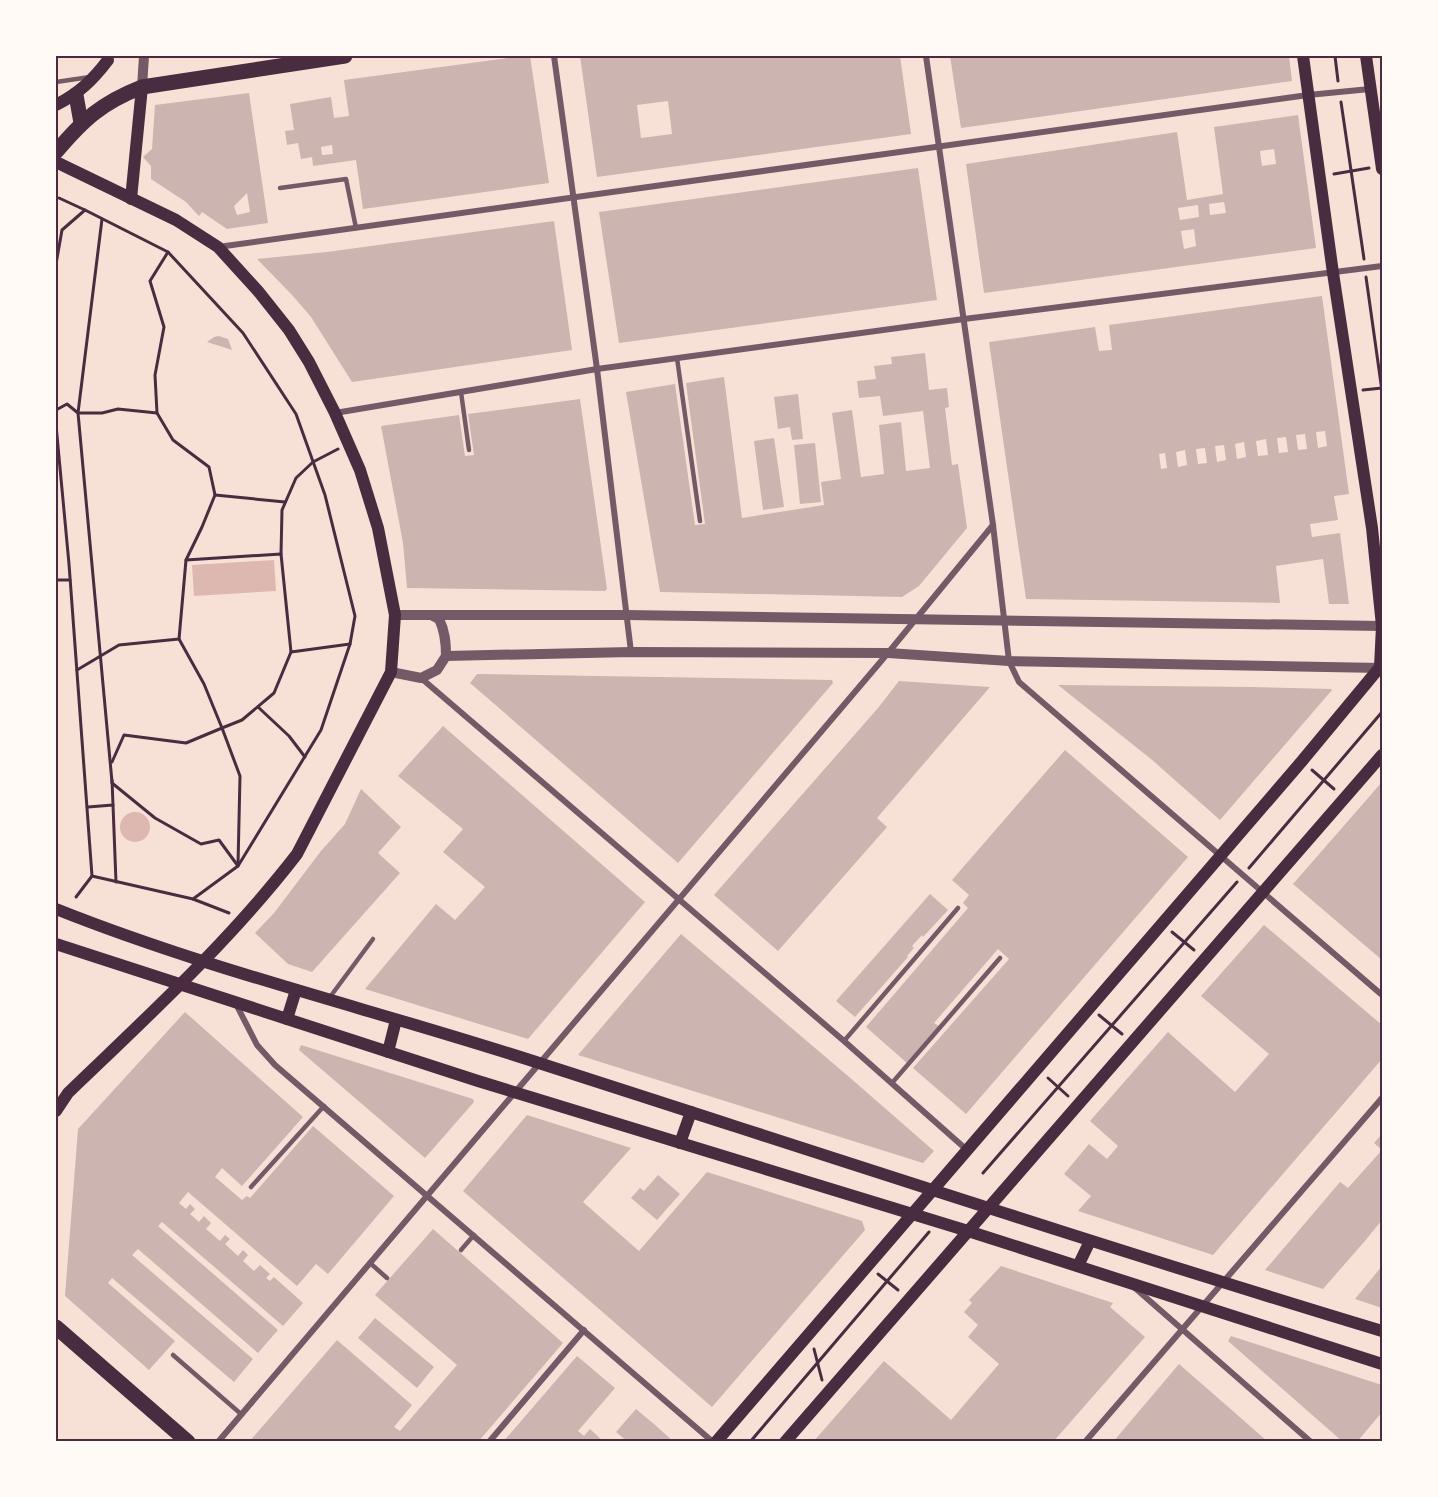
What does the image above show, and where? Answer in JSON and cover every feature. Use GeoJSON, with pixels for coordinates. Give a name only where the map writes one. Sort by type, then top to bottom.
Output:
{"type":"FeatureCollection","features":[{"type":"Feature","properties":{"kind":"main road"},"geometry":{"type":"LineString","coordinates":[[56,152],[81,123],[120,96],[142,87],[345,56]]}},
{"type":"Feature","properties":{"kind":"main road"},"geometry":{"type":"LineString","coordinates":[[714,1442],[1382,668],[1383,626],[1372,528],[1303,56]]}},
{"type":"Feature","properties":{"kind":"main road"},"geometry":{"type":"LineString","coordinates":[[1366,56],[1380,135],[1382,168]]}},
{"type":"Feature","properties":{"kind":"main road"},"geometry":{"type":"LineString","coordinates":[[56,105],[76,95],[96,76],[109,58]]}},
{"type":"Feature","properties":{"kind":"main road"},"geometry":{"type":"LineString","coordinates":[[131,199],[142,87]]}},
{"type":"Feature","properties":{"kind":"main road"},"geometry":{"type":"LineString","coordinates":[[76,95],[81,123]]}},
{"type":"Feature","properties":{"kind":"main road"},"geometry":{"type":"LineString","coordinates":[[56,162],[176,220],[218,247],[289,330],[309,362],[335,413],[360,470],[378,528],[395,615],[391,672],[297,854],[203,962],[68,1094],[56,1111]]}},
{"type":"Feature","properties":{"kind":"main road"},"geometry":{"type":"LineString","coordinates":[[785,1442],[1383,755]]}},
{"type":"Feature","properties":{"kind":"main road"},"geometry":{"type":"LineString","coordinates":[[56,909],[203,962],[540,1063],[988,1209],[1383,1331]]}},
{"type":"Feature","properties":{"kind":"main road"},"geometry":{"type":"LineString","coordinates":[[56,944],[387,1052],[968,1231],[1383,1364]]}},
{"type":"Feature","properties":{"kind":"main road"},"geometry":{"type":"LineString","coordinates":[[287,1019],[296,990]]}},
{"type":"Feature","properties":{"kind":"main road"},"geometry":{"type":"LineString","coordinates":[[387,1052],[396,1020]]}},
{"type":"Feature","properties":{"kind":"main road"},"geometry":{"type":"LineString","coordinates":[[680,1143],[691,1112]]}},
{"type":"Feature","properties":{"kind":"main road"},"geometry":{"type":"LineString","coordinates":[[1078,1266],[1090,1241]]}},
{"type":"Feature","properties":{"kind":"main road"},"geometry":{"type":"LineString","coordinates":[[56,1327],[188,1442]]}},
{"type":"Feature","properties":{"kind":"street"},"geometry":{"type":"LineString","coordinates":[[142,87],[144,56]]}},
{"type":"Feature","properties":{"kind":"street"},"geometry":{"type":"LineString","coordinates":[[554,56],[597,369],[632,652]]}},
{"type":"Feature","properties":{"kind":"street"},"geometry":{"type":"LineString","coordinates":[[927,56],[993,525],[1009,661],[1019,681],[1383,995]]}},
{"type":"Feature","properties":{"kind":"street"},"geometry":{"type":"LineString","coordinates":[[218,247],[1308,95],[1371,89]]}},
{"type":"Feature","properties":{"kind":"street"},"geometry":{"type":"LineString","coordinates":[[335,413],[597,369],[964,319],[1383,266]]}},
{"type":"Feature","properties":{"kind":"street"},"geometry":{"type":"LineString","coordinates":[[218,1442],[888,653],[993,525]]}},
{"type":"Feature","properties":{"kind":"street"},"geometry":{"type":"LineString","coordinates":[[421,678],[437,670],[446,656],[446,636],[439,618],[429,614]]}},
{"type":"Feature","properties":{"kind":"street"},"geometry":{"type":"LineString","coordinates":[[395,615],[626,615],[1383,626]]}},
{"type":"Feature","properties":{"kind":"street"},"geometry":{"type":"LineString","coordinates":[[446,656],[632,652],[888,653],[1009,661],[1382,668]]}},
{"type":"Feature","properties":{"kind":"street"},"geometry":{"type":"LineString","coordinates":[[391,672],[421,678],[844,1041],[967,1150]]}},
{"type":"Feature","properties":{"kind":"street"},"geometry":{"type":"LineString","coordinates":[[234,1001],[257,1045],[275,1065],[714,1442]]}},
{"type":"Feature","properties":{"kind":"street"},"geometry":{"type":"LineString","coordinates":[[1085,1442],[1383,1098]]}},
{"type":"Feature","properties":{"kind":"street"},"geometry":{"type":"LineString","coordinates":[[1127,1281],[1311,1442]]}},
{"type":"Feature","properties":{"kind":"street"},"geometry":{"type":"LineString","coordinates":[[489,1442],[584,1330]]}},
{"type":"Feature","properties":{"kind":"lane"},"geometry":{"type":"LineString","coordinates":[[56,82],[96,76]]}},
{"type":"Feature","properties":{"kind":"lane"},"geometry":{"type":"LineString","coordinates":[[279,188],[346,178],[356,228]]}},
{"type":"Feature","properties":{"kind":"lane"},"geometry":{"type":"LineString","coordinates":[[677,358],[700,521]]}},
{"type":"Feature","properties":{"kind":"lane"},"geometry":{"type":"LineString","coordinates":[[461,392],[469,450]]}},
{"type":"Feature","properties":{"kind":"lane"},"geometry":{"type":"LineString","coordinates":[[844,1041],[958,908]]}},
{"type":"Feature","properties":{"kind":"lane"},"geometry":{"type":"LineString","coordinates":[[329,1000],[373,939]]}},
{"type":"Feature","properties":{"kind":"lane"},"geometry":{"type":"LineString","coordinates":[[892,1083],[1000,958]]}},
{"type":"Feature","properties":{"kind":"lane"},"geometry":{"type":"LineString","coordinates":[[251,1187],[324,1106]]}},
{"type":"Feature","properties":{"kind":"lane"},"geometry":{"type":"LineString","coordinates":[[461,1250],[474,1236]]}},
{"type":"Feature","properties":{"kind":"lane"},"geometry":{"type":"LineString","coordinates":[[370,1263],[387,1278]]}},
{"type":"Feature","properties":{"kind":"lane"},"geometry":{"type":"LineString","coordinates":[[173,1354],[241,1414]]}},
{"type":"Feature","properties":{"kind":"path"},"geometry":{"type":"LineString","coordinates":[[1335,56],[1383,391]]}},
{"type":"Feature","properties":{"kind":"path"},"geometry":{"type":"LineString","coordinates":[[1319,176],[1382,168]]}},
{"type":"Feature","properties":{"kind":"path"},"geometry":{"type":"LineString","coordinates":[[59,198],[168,252],[243,333],[296,414],[325,495],[355,616],[350,644],[321,730],[238,866],[193,899]]}},
{"type":"Feature","properties":{"kind":"path"},"geometry":{"type":"LineString","coordinates":[[56,264],[63,230],[85,210]]}},
{"type":"Feature","properties":{"kind":"path"},"geometry":{"type":"LineString","coordinates":[[88,807],[113,805],[78,413],[102,219]]}},
{"type":"Feature","properties":{"kind":"path"},"geometry":{"type":"LineString","coordinates":[[168,252],[150,281],[164,327],[155,375],[157,413],[173,440],[209,467],[215,495],[186,560],[179,639],[204,684],[240,776],[238,866]]}},
{"type":"Feature","properties":{"kind":"path"},"geometry":{"type":"LineString","coordinates":[[56,410],[67,404],[78,413],[102,413],[118,409],[157,413]]}},
{"type":"Feature","properties":{"kind":"path"},"geometry":{"type":"LineString","coordinates":[[56,425],[92,876],[76,897]]}},
{"type":"Feature","properties":{"kind":"path"},"geometry":{"type":"LineString","coordinates":[[116,882],[112,760],[124,735],[186,743],[242,720],[274,693],[291,652],[281,554],[282,510],[296,478],[313,462],[348,443]]}},
{"type":"Feature","properties":{"kind":"path"},"geometry":{"type":"LineString","coordinates":[[215,495],[285,502]]}},
{"type":"Feature","properties":{"kind":"path"},"geometry":{"type":"LineString","coordinates":[[186,560],[281,554]]}},
{"type":"Feature","properties":{"kind":"path"},"geometry":{"type":"LineString","coordinates":[[56,580],[70,580]]}},
{"type":"Feature","properties":{"kind":"path"},"geometry":{"type":"LineString","coordinates":[[77,670],[119,645],[179,639]]}},
{"type":"Feature","properties":{"kind":"path"},"geometry":{"type":"LineString","coordinates":[[291,652],[350,644]]}},
{"type":"Feature","properties":{"kind":"path"},"geometry":{"type":"LineString","coordinates":[[258,707],[289,736],[305,757]]}},
{"type":"Feature","properties":{"kind":"path"},"geometry":{"type":"LineString","coordinates":[[984,1173],[1383,712]]}},
{"type":"Feature","properties":{"kind":"path"},"geometry":{"type":"LineString","coordinates":[[1302,761],[1345,798]]}},
{"type":"Feature","properties":{"kind":"path"},"geometry":{"type":"LineString","coordinates":[[112,782],[155,818],[201,844],[219,840],[238,866]]}},
{"type":"Feature","properties":{"kind":"path"},"geometry":{"type":"LineString","coordinates":[[92,876],[193,899],[243,918]]}},
{"type":"Feature","properties":{"kind":"path"},"geometry":{"type":"LineString","coordinates":[[1162,923],[1205,959]]}},
{"type":"Feature","properties":{"kind":"path"},"geometry":{"type":"LineString","coordinates":[[1090,1007],[1132,1042]]}},
{"type":"Feature","properties":{"kind":"path"},"geometry":{"type":"LineString","coordinates":[[1036,1069],[1078,1105]]}},
{"type":"Feature","properties":{"kind":"path"},"geometry":{"type":"LineString","coordinates":[[750,1442],[938,1222]]}},
{"type":"Feature","properties":{"kind":"path"},"geometry":{"type":"LineString","coordinates":[[867,1266],[909,1299]]}},
{"type":"Feature","properties":{"kind":"path"},"geometry":{"type":"LineString","coordinates":[[810,1332],[826,1394]]}},
{"type":"Feature","properties":{"kind":"shaded area"},"geometry":{"type":"Polygon","coordinates":[[[274,560],[276,591],[194,596],[192,565],[274,560]]]}},
{"type":"Feature","properties":{"kind":"shaded area"},"geometry":{"type":"Polygon","coordinates":[[[135,812],[145,817],[150,827],[145,837],[135,842],[125,837],[120,827],[125,817],[135,812]]]}},
{"type":"Feature","properties":{"kind":"building"},"geometry":{"type":"Polygon","coordinates":[[[530,56],[549,183],[363,209],[356,160],[313,166],[312,157],[301,159],[298,143],[287,145],[285,131],[294,130],[290,104],[331,97],[334,118],[349,116],[344,80],[530,56]],[[332,145],[321,147],[322,155],[333,154],[332,145]]]}},
{"type":"Feature","properties":{"kind":"building"},"geometry":{"type":"Polygon","coordinates":[[[580,56],[900,56],[911,134],[597,177],[580,56]],[[668,101],[637,105],[641,138],[672,134],[668,101]]]}},
{"type":"Feature","properties":{"kind":"building"},"geometry":{"type":"Polygon","coordinates":[[[950,56],[1289,56],[1292,81],[961,128],[950,56]]]}},
{"type":"Feature","properties":{"kind":"building"},"geometry":{"type":"Polygon","coordinates":[[[249,93],[268,223],[227,229],[202,212],[199,216],[186,202],[151,179],[151,166],[143,157],[152,149],[155,105],[249,93]],[[247,193],[234,206],[237,215],[250,212],[247,193]]]}},
{"type":"Feature","properties":{"kind":"building"},"geometry":{"type":"Polygon","coordinates":[[[1298,115],[1316,248],[984,293],[966,164],[1177,132],[1187,200],[1223,194],[1214,127],[1298,115]],[[1274,149],[1260,151],[1262,166],[1276,164],[1274,149]],[[1224,202],[1209,204],[1210,215],[1226,213],[1224,202]],[[1198,205],[1178,208],[1180,220],[1199,217],[1198,205]],[[1194,229],[1181,231],[1184,249],[1196,246],[1194,229]]]}},
{"type":"Feature","properties":{"kind":"building"},"geometry":{"type":"Polygon","coordinates":[[[918,168],[937,300],[619,343],[599,212],[918,168]]]}},
{"type":"Feature","properties":{"kind":"building"},"geometry":{"type":"Polygon","coordinates":[[[554,221],[572,350],[352,382],[311,317],[257,259],[327,252],[554,221]]]}},
{"type":"Feature","properties":{"kind":"building"},"geometry":{"type":"Polygon","coordinates":[[[1322,296],[1349,494],[1334,496],[1338,520],[1310,524],[1312,537],[1340,533],[1349,604],[1329,604],[1323,559],[1276,566],[1280,603],[1026,599],[989,342],[1095,327],[1099,351],[1112,350],[1109,325],[1322,296]],[[1325,431],[1316,432],[1318,448],[1327,446],[1325,431]],[[1305,434],[1296,435],[1298,450],[1307,449],[1305,434]],[[1286,437],[1277,438],[1279,453],[1288,452],[1286,437]],[[1266,439],[1256,441],[1258,456],[1268,455],[1266,439]],[[1244,442],[1235,444],[1237,459],[1246,457],[1244,442]],[[1224,445],[1215,446],[1217,462],[1226,460],[1224,445]],[[1205,448],[1196,449],[1198,464],[1207,463],[1205,448]],[[1185,450],[1176,452],[1178,467],[1187,465],[1185,450]],[[1165,453],[1159,454],[1161,469],[1167,468],[1165,453]]]}},
{"type":"Feature","properties":{"kind":"building"},"geometry":{"type":"Polygon","coordinates":[[[219,336],[228,339],[232,350],[207,342],[219,336]]]}},
{"type":"Feature","properties":{"kind":"building"},"geometry":{"type":"Polygon","coordinates":[[[925,353],[929,390],[947,388],[949,407],[945,408],[952,465],[958,464],[967,528],[919,586],[902,597],[660,592],[626,392],[675,384],[695,525],[705,524],[686,383],[724,377],[742,518],[824,505],[821,482],[841,479],[832,413],[852,410],[861,477],[884,474],[879,425],[901,422],[906,471],[930,468],[923,411],[883,416],[880,396],[859,398],[857,381],[876,379],[874,366],[892,364],[891,357],[925,353]]]}},
{"type":"Feature","properties":{"kind":"building"},"geometry":{"type":"Polygon","coordinates":[[[798,394],[803,439],[792,440],[790,427],[778,429],[774,397],[798,394]]]}},
{"type":"Feature","properties":{"kind":"building"},"geometry":{"type":"Polygon","coordinates":[[[580,399],[607,589],[605,591],[407,588],[403,543],[381,426],[459,415],[465,456],[474,455],[468,414],[580,399]]]}},
{"type":"Feature","properties":{"kind":"building"},"geometry":{"type":"Polygon","coordinates":[[[774,438],[784,507],[763,510],[754,441],[774,438]]]}},
{"type":"Feature","properties":{"kind":"building"},"geometry":{"type":"Polygon","coordinates":[[[815,443],[821,502],[800,504],[794,445],[815,443]]]}},
{"type":"Feature","properties":{"kind":"building"},"geometry":{"type":"Polygon","coordinates":[[[477,674],[832,680],[833,683],[678,863],[470,683],[477,674]]]}},
{"type":"Feature","properties":{"kind":"building"},"geometry":{"type":"Polygon","coordinates":[[[899,681],[990,687],[877,818],[887,827],[778,951],[714,895],[899,681]]]}},
{"type":"Feature","properties":{"kind":"building"},"geometry":{"type":"Polygon","coordinates":[[[1058,685],[1332,690],[1220,820],[1151,759],[1058,685]]]}},
{"type":"Feature","properties":{"kind":"building"},"geometry":{"type":"Polygon","coordinates":[[[443,726],[645,902],[528,1039],[365,989],[436,904],[455,920],[485,887],[443,852],[463,829],[398,776],[443,726]]]}},
{"type":"Feature","properties":{"kind":"building"},"geometry":{"type":"Polygon","coordinates":[[[1065,750],[1188,857],[966,1114],[913,1068],[1009,959],[998,949],[934,1023],[939,1026],[907,1063],[866,1027],[968,908],[963,903],[969,895],[952,880],[1065,750]]]}},
{"type":"Feature","properties":{"kind":"building"},"geometry":{"type":"Polygon","coordinates":[[[1382,782],[1382,960],[1293,884],[1382,782]]]}},
{"type":"Feature","properties":{"kind":"building"},"geometry":{"type":"Polygon","coordinates":[[[361,789],[401,827],[378,853],[400,873],[312,972],[288,964],[255,933],[274,913],[321,851],[345,824],[361,789]]]}},
{"type":"Feature","properties":{"kind":"building"},"geometry":{"type":"Polygon","coordinates":[[[930,894],[948,910],[912,946],[914,948],[908,957],[855,1017],[836,1001],[930,894]]]}},
{"type":"Feature","properties":{"kind":"building"},"geometry":{"type":"Polygon","coordinates":[[[1264,925],[1382,1025],[1382,1059],[1213,1255],[1078,1211],[1091,1196],[1064,1174],[1089,1144],[1107,1159],[1118,1146],[1090,1121],[1168,1032],[1235,1092],[1269,1054],[1201,996],[1264,925]]]}},
{"type":"Feature","properties":{"kind":"building"},"geometry":{"type":"Polygon","coordinates":[[[681,934],[934,1151],[923,1163],[578,1055],[681,934]]]}},
{"type":"Feature","properties":{"kind":"building"},"geometry":{"type":"Polygon","coordinates":[[[185,1012],[303,1117],[242,1186],[222,1168],[215,1177],[242,1200],[247,1196],[250,1198],[313,1126],[394,1196],[328,1274],[316,1264],[297,1286],[188,1192],[179,1203],[186,1209],[190,1204],[195,1209],[190,1214],[199,1222],[204,1216],[211,1223],[206,1229],[220,1241],[225,1235],[230,1239],[225,1244],[238,1256],[243,1250],[248,1255],[243,1261],[254,1271],[260,1265],[270,1274],[266,1278],[270,1281],[274,1277],[303,1303],[283,1326],[162,1222],[158,1226],[278,1330],[258,1353],[138,1249],[132,1255],[253,1359],[234,1382],[112,1278],[108,1283],[175,1341],[149,1370],[65,1296],[78,1129],[185,1012]]]}},
{"type":"Feature","properties":{"kind":"building"},"geometry":{"type":"Polygon","coordinates":[[[301,1045],[473,1099],[474,1102],[425,1158],[299,1050],[301,1045]]]}},
{"type":"Feature","properties":{"kind":"building"},"geometry":{"type":"Polygon","coordinates":[[[527,1115],[631,1148],[583,1202],[639,1251],[707,1172],[862,1221],[865,1230],[712,1407],[463,1191],[527,1115]]]}},
{"type":"Feature","properties":{"kind":"building"},"geometry":{"type":"Polygon","coordinates":[[[1382,1134],[1382,1150],[1374,1143],[1382,1134]]]}},
{"type":"Feature","properties":{"kind":"building"},"geometry":{"type":"Polygon","coordinates":[[[1382,1150],[1382,1220],[1323,1289],[1265,1270],[1340,1182],[1348,1188],[1382,1150]]]}},
{"type":"Feature","properties":{"kind":"building"},"geometry":{"type":"Polygon","coordinates":[[[658,1175],[680,1194],[657,1220],[631,1198],[640,1188],[644,1191],[658,1175]]]}},
{"type":"Feature","properties":{"kind":"building"},"geometry":{"type":"Polygon","coordinates":[[[433,1229],[563,1343],[478,1442],[249,1442],[337,1340],[412,1405],[394,1427],[400,1431],[457,1365],[375,1295],[433,1229]]]}},
{"type":"Feature","properties":{"kind":"building"},"geometry":{"type":"Polygon","coordinates":[[[1001,1266],[1113,1303],[1110,1307],[1145,1337],[1053,1442],[813,1442],[884,1361],[951,1420],[999,1364],[968,1337],[978,1325],[964,1312],[972,1303],[969,1300],[1001,1266]]]}},
{"type":"Feature","properties":{"kind":"building"},"geometry":{"type":"Polygon","coordinates":[[[1382,1266],[1382,1308],[1355,1299],[1382,1266]]]}},
{"type":"Feature","properties":{"kind":"building"},"geometry":{"type":"Polygon","coordinates":[[[375,1318],[434,1367],[417,1388],[358,1338],[375,1318]]]}},
{"type":"Feature","properties":{"kind":"building"},"geometry":{"type":"Polygon","coordinates":[[[1231,1336],[1382,1385],[1382,1412],[1357,1442],[1343,1442],[1228,1341],[1231,1336]]]}},
{"type":"Feature","properties":{"kind":"building"},"geometry":{"type":"Polygon","coordinates":[[[577,1356],[615,1388],[578,1431],[584,1436],[590,1429],[604,1442],[503,1442],[577,1356]]]}},
{"type":"Feature","properties":{"kind":"building"},"geometry":{"type":"Polygon","coordinates":[[[1179,1364],[1234,1412],[1268,1442],[1113,1442],[1179,1364]]]}},
{"type":"Feature","properties":{"kind":"building"},"geometry":{"type":"Polygon","coordinates":[[[636,1409],[674,1442],[628,1442],[616,1432],[636,1409]]]}}]}
